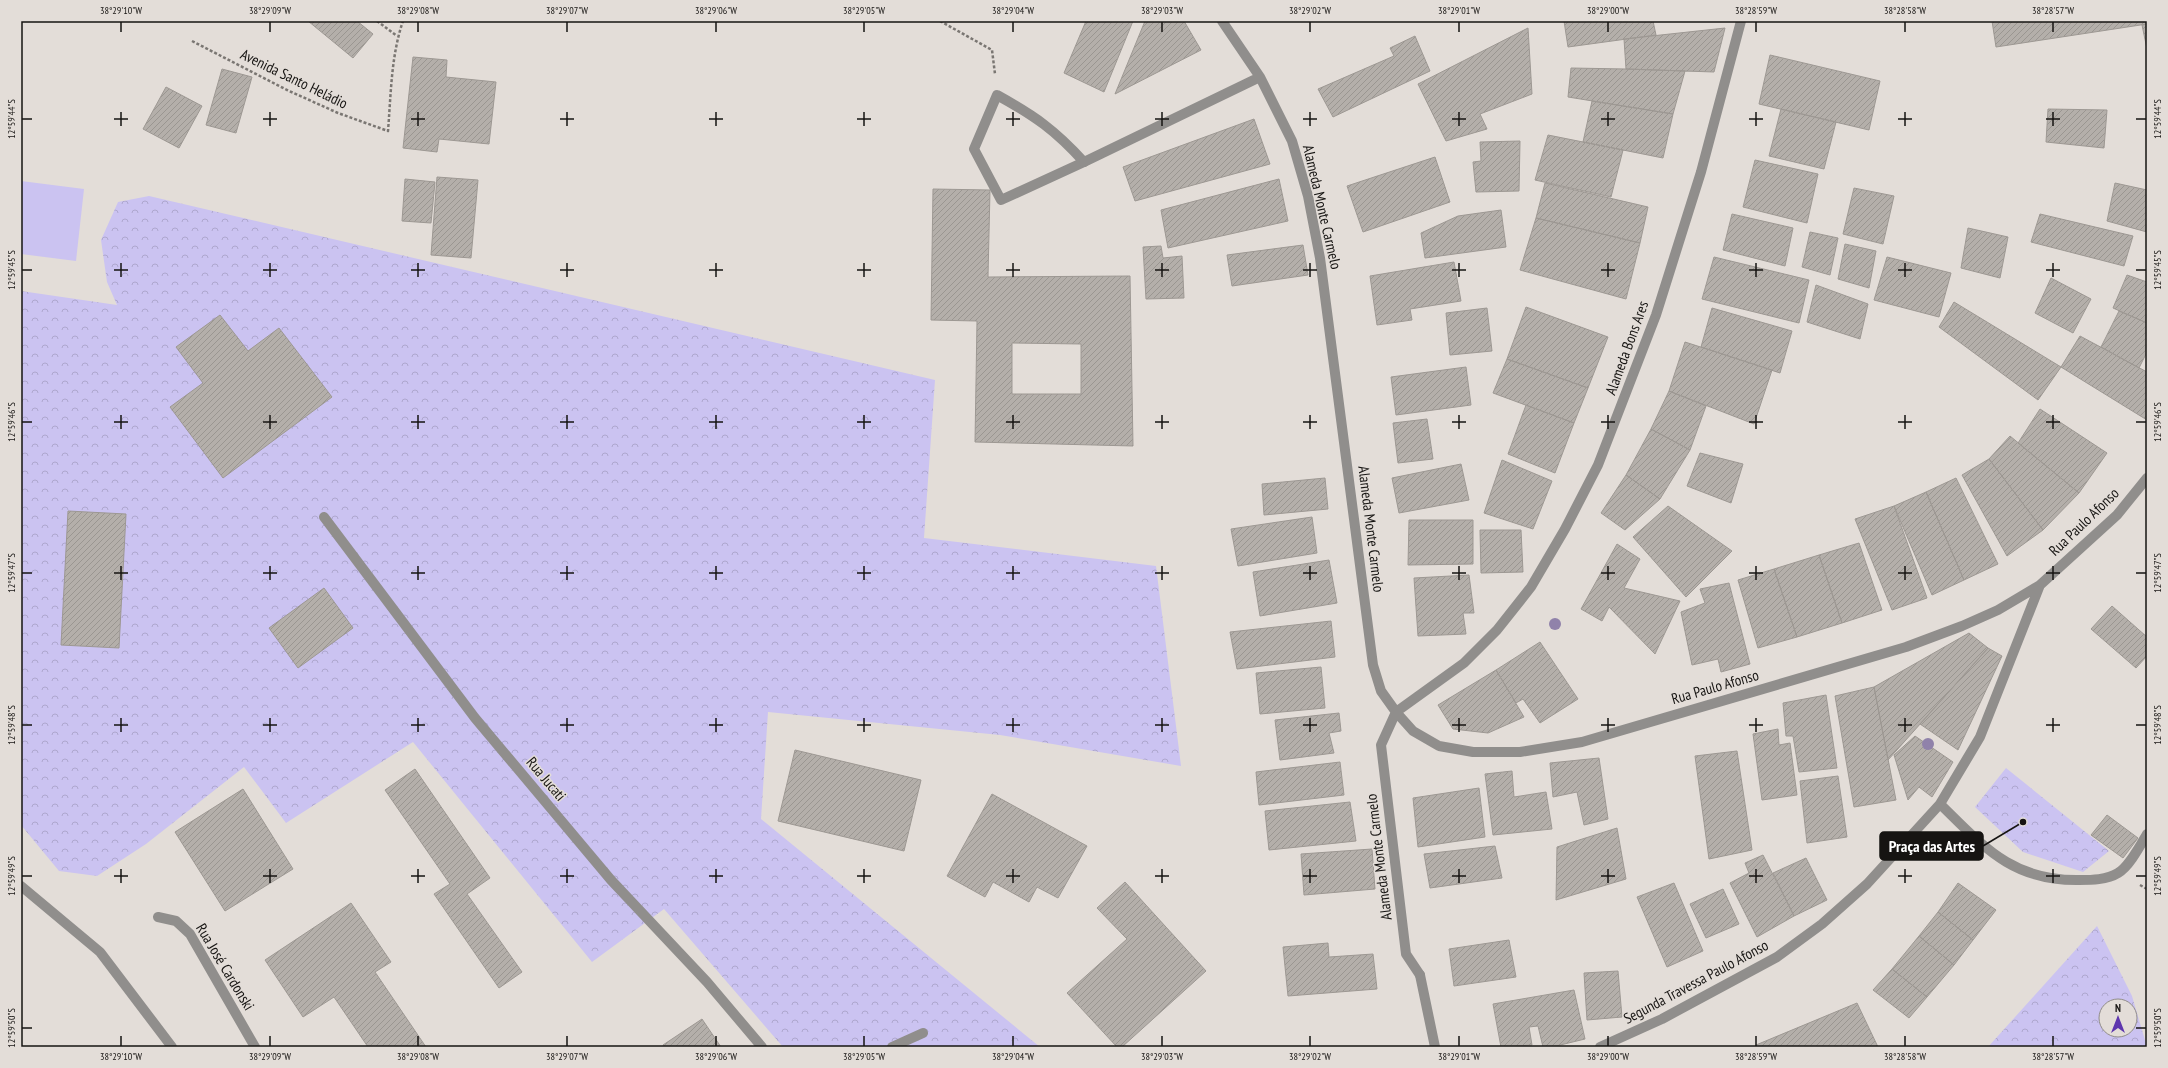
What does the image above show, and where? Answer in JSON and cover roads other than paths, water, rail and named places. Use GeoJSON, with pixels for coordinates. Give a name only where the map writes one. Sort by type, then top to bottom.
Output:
{"type":"FeatureCollection","features":[{"type":"Feature","properties":{"kind":"street","name":"Alameda Monte Carmelo"},"geometry":{"type":"LineString","coordinates":[[1222,21],[1260,77],[1292,141],[1308,196],[1320,258],[1373,665],[1381,691],[1396,712],[1381,745],[1406,954],[1420,976],[1435,1047]]}},
{"type":"Feature","properties":{"kind":"street","name":"Alameda Bons Ares"},"geometry":{"type":"LineString","coordinates":[[1396,712],[1464,663],[1498,630],[1531,587],[1565,529],[1598,465],[1656,315],[1701,172],[1741,21]]}},
{"type":"Feature","properties":{"kind":"street"},"geometry":{"type":"LineString","coordinates":[[1084,162],[1054,131],[1032,114],[997,95],[974,149],[1001,200],[1084,162],[1260,77]]}},
{"type":"Feature","properties":{"kind":"street","name":"Rua Paulo Afonso"},"geometry":{"type":"LineString","coordinates":[[1396,712],[1414,731],[1439,746],[1473,752],[1520,752],[1582,742],[1906,647],[1962,626],[1998,610],[2040,585],[2117,516],[2147,478]]}},
{"type":"Feature","properties":{"kind":"street","name":"Rua Jucati"},"geometry":{"type":"LineString","coordinates":[[324,517],[475,718],[611,880],[707,982],[762,1047]]}},
{"type":"Feature","properties":{"kind":"street","name":"Rua Paulo Afonso"},"geometry":{"type":"LineString","coordinates":[[1940,804],[1980,737],[2040,585]]}},
{"type":"Feature","properties":{"kind":"street"},"geometry":{"type":"LineString","coordinates":[[1940,804],[1986,849],[2011,866],[2039,877],[2072,880],[2098,879],[2118,873],[2133,856],[2147,834]]}},
{"type":"Feature","properties":{"kind":"street","name":"Segunda Travessa Paulo Afonso"},"geometry":{"type":"LineString","coordinates":[[1600,1047],[1662,1019],[1777,958],[1822,924],[1867,884],[1940,804]]}},
{"type":"Feature","properties":{"kind":"street"},"geometry":{"type":"LineString","coordinates":[[21,886],[100,952],[172,1047]]}},
{"type":"Feature","properties":{"kind":"street","name":"Rua José Cardonski"},"geometry":{"type":"LineString","coordinates":[[158,916],[176,921],[190,934],[255,1047]]}},
{"type":"Feature","properties":{"kind":"street"},"geometry":{"type":"LineString","coordinates":[[892,1047],[923,1033]]}},
{"type":"Feature","properties":{"kind":"place","name":"Praça das Artes"},"geometry":{"type":"Point","coordinates":[2023,822]}}]}
